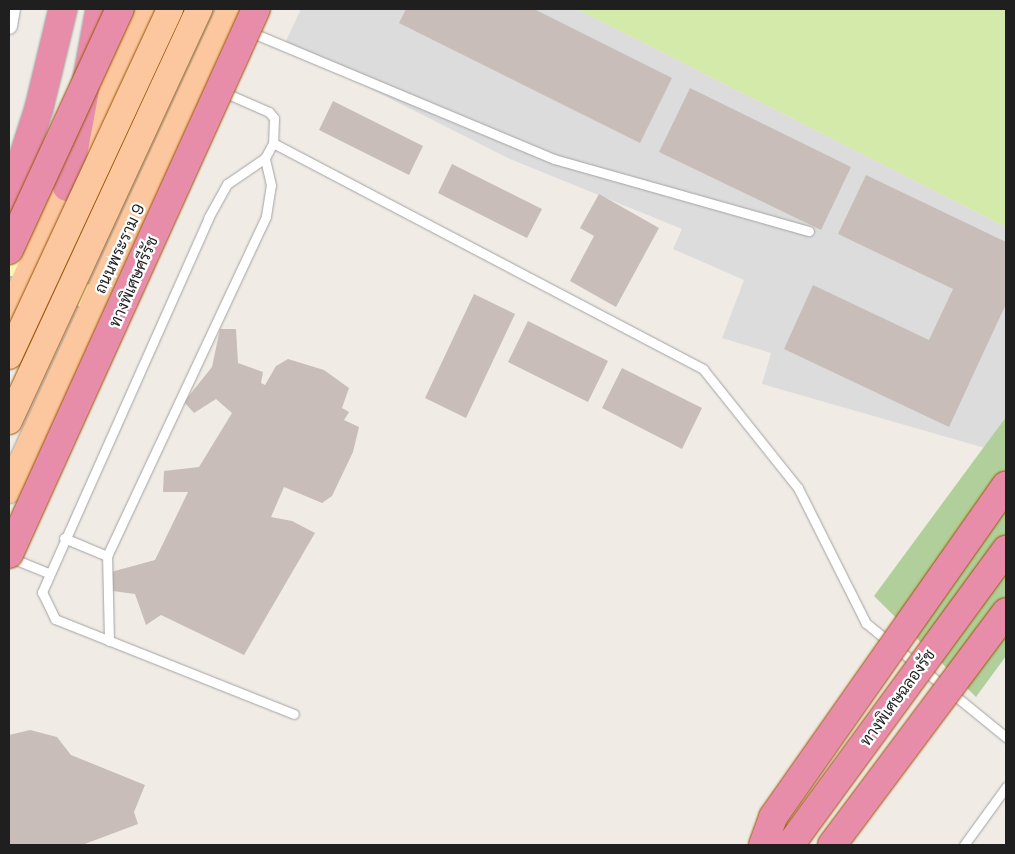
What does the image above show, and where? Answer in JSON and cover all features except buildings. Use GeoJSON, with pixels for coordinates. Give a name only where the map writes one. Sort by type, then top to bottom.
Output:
{"type":"FeatureCollection","features":[{"type":"Feature","properties":{"kind":"highway"},"geometry":{"type":"LineString","coordinates":[[9,201],[39,108],[63,9]]}},
{"type":"Feature","properties":{"kind":"highway"},"geometry":{"type":"LineString","coordinates":[[68,187],[100,9]]}},
{"type":"Feature","properties":{"kind":"highway"},"geometry":{"type":"LineString","coordinates":[[9,250],[120,9]]}},
{"type":"Feature","properties":{"kind":"highway","name":"ทางพิเศษศรีรัช"},"geometry":{"type":"LineString","coordinates":[[9,555],[256,9]]}},
{"type":"Feature","properties":{"kind":"highway"},"geometry":{"type":"LineString","coordinates":[[763,845],[773,818],[1006,486]]}},
{"type":"Feature","properties":{"kind":"highway","name":"ทางพิเศษฉลองรัช"},"geometry":{"type":"LineString","coordinates":[[790,845],[1006,550]]}},
{"type":"Feature","properties":{"kind":"highway"},"geometry":{"type":"LineString","coordinates":[[832,845],[1006,612]]}},
{"type":"Feature","properties":{"kind":"main road"},"geometry":{"type":"LineString","coordinates":[[9,313],[19,267],[43,239],[150,9]]}},
{"type":"Feature","properties":{"kind":"main road"},"geometry":{"type":"LineString","coordinates":[[9,356],[170,9]]}},
{"type":"Feature","properties":{"kind":"main road","name":"ถนนพระราม 9"},"geometry":{"type":"LineString","coordinates":[[9,421],[199,9]]}},
{"type":"Feature","properties":{"kind":"main road","name":"ถนนพระราม 9"},"geometry":{"type":"LineString","coordinates":[[9,490],[228,15]]}},
{"type":"Feature","properties":{"kind":"main road"},"geometry":{"type":"LineString","coordinates":[[9,246],[43,239]]}},
{"type":"Feature","properties":{"kind":"street"},"geometry":{"type":"LineString","coordinates":[[9,26],[12,9]]}},
{"type":"Feature","properties":{"kind":"street"},"geometry":{"type":"LineString","coordinates":[[19,267],[96,301]]}},
{"type":"Feature","properties":{"kind":"street"},"geometry":{"type":"LineString","coordinates":[[9,313],[76,342]]}},
{"type":"Feature","properties":{"kind":"lane"},"geometry":{"type":"LineString","coordinates":[[228,15],[554,159],[809,230]]}},
{"type":"Feature","properties":{"kind":"lane"},"geometry":{"type":"LineString","coordinates":[[198,80],[269,112],[274,118],[273,143],[265,158],[227,184],[209,217],[48,573],[42,592],[55,619],[294,714]]}},
{"type":"Feature","properties":{"kind":"lane"},"geometry":{"type":"LineString","coordinates":[[273,143],[703,369],[798,488],[866,623],[1006,736]]}},
{"type":"Feature","properties":{"kind":"lane"},"geometry":{"type":"LineString","coordinates":[[109,641],[107,556],[266,216],[270,185],[265,158]]}},
{"type":"Feature","properties":{"kind":"lane"},"geometry":{"type":"LineString","coordinates":[[64,538],[107,556]]}},
{"type":"Feature","properties":{"kind":"lane"},"geometry":{"type":"LineString","coordinates":[[9,555],[48,573]]}},
{"type":"Feature","properties":{"kind":"lane"},"geometry":{"type":"LineString","coordinates":[[964,845],[1006,787]]}},
{"type":"Feature","properties":{"kind":"shaded area"},"geometry":{"type":"Polygon","coordinates":[[[301,9],[577,9],[1006,227],[1006,417],[985,448],[762,384],[771,353],[722,338],[744,280],[673,249],[682,229],[510,159],[284,45],[301,9]]]}},
{"type":"Feature","properties":{"kind":"green space"},"geometry":{"type":"Polygon","coordinates":[[[577,9],[1006,9],[1006,227],[577,9]]]}},
{"type":"Feature","properties":{"kind":"green space"},"geometry":{"type":"Polygon","coordinates":[[[1006,417],[1006,656],[976,697],[874,596],[1006,417]]]}}]}
